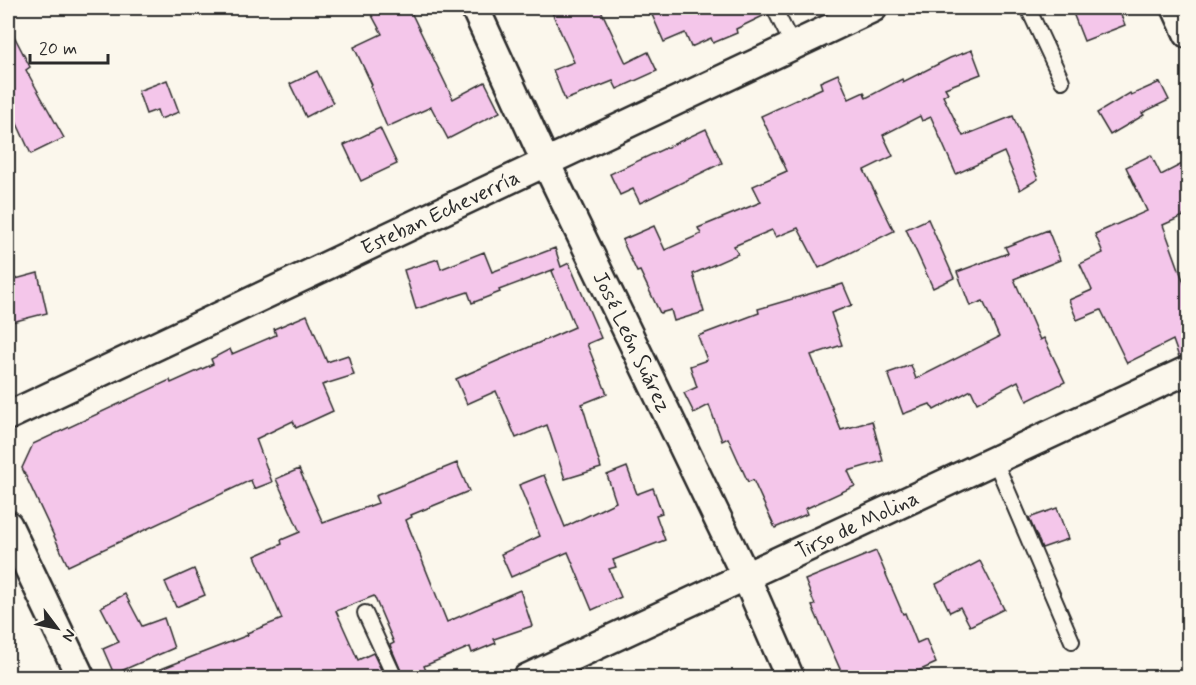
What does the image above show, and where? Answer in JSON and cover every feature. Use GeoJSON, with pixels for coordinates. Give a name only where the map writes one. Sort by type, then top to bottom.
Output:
{"type":"FeatureCollection","features":[{"type":"Feature","properties":{"kind":"street","name":"José León Suárez"},"geometry":{"type":"LineString","coordinates":[[475,8],[546,163],[746,577],[790,678]]}},
{"type":"Feature","properties":{"kind":"street","name":"Esteban Echeverría"},"geometry":{"type":"LineString","coordinates":[[8,416],[873,8]]}},
{"type":"Feature","properties":{"kind":"street"},"geometry":{"type":"LineString","coordinates":[[1176,8],[1188,34]]}},
{"type":"Feature","properties":{"kind":"street","name":"Tirso de Molina"},"geometry":{"type":"LineString","coordinates":[[527,678],[1188,370]]}},
{"type":"Feature","properties":{"kind":"street"},"geometry":{"type":"LineString","coordinates":[[8,525],[81,678]]}},
{"type":"Feature","properties":{"kind":"lane"},"geometry":{"type":"LineString","coordinates":[[774,8],[793,46]]}},
{"type":"Feature","properties":{"kind":"lane"},"geometry":{"type":"LineString","coordinates":[[1028,8],[1062,81]]}},
{"type":"Feature","properties":{"kind":"lane"},"geometry":{"type":"LineString","coordinates":[[995,461],[1072,641]]}},
{"type":"Feature","properties":{"kind":"lane"},"geometry":{"type":"LineString","coordinates":[[365,612],[395,678]]}},
{"type":"Feature","properties":{"kind":"building"},"geometry":{"type":"Polygon","coordinates":[[[368,8],[409,8],[453,99],[485,82],[500,112],[448,139],[431,107],[387,127],[370,86],[372,85],[354,47],[382,34],[368,8]]]}},
{"type":"Feature","properties":{"kind":"building"},"geometry":{"type":"Polygon","coordinates":[[[550,8],[600,8],[626,63],[648,52],[657,71],[617,89],[613,81],[565,100],[553,70],[574,62],[550,8]]]}},
{"type":"Feature","properties":{"kind":"building"},"geometry":{"type":"Polygon","coordinates":[[[649,8],[765,8],[767,14],[736,29],[737,33],[713,43],[711,38],[691,47],[685,33],[664,42],[649,8]]]}},
{"type":"Feature","properties":{"kind":"building"},"geometry":{"type":"Polygon","coordinates":[[[1071,8],[1118,8],[1125,25],[1084,41],[1071,8]]]}},
{"type":"Feature","properties":{"kind":"building"},"geometry":{"type":"Polygon","coordinates":[[[8,24],[30,67],[26,70],[64,138],[31,154],[8,104],[8,24]]]}},
{"type":"Feature","properties":{"kind":"building"},"geometry":{"type":"Polygon","coordinates":[[[972,50],[981,74],[945,88],[948,93],[943,96],[963,136],[1013,116],[1038,179],[1020,190],[1004,152],[956,174],[931,117],[922,121],[920,116],[883,135],[893,156],[864,170],[894,231],[819,268],[798,228],[776,237],[772,230],[734,246],[738,254],[693,274],[704,312],[674,321],[671,310],[660,313],[622,240],[654,226],[665,250],[701,234],[698,228],[761,202],[753,186],[787,171],[761,116],[822,88],[820,82],[838,74],[849,99],[864,92],[866,98],[902,79],[903,82],[950,58],[972,50]]]}},
{"type":"Feature","properties":{"kind":"building"},"geometry":{"type":"Polygon","coordinates":[[[317,71],[333,103],[306,117],[290,84],[317,71]]]}},
{"type":"Feature","properties":{"kind":"building"},"geometry":{"type":"Polygon","coordinates":[[[167,80],[179,112],[160,119],[157,110],[146,114],[138,91],[167,80]]]}},
{"type":"Feature","properties":{"kind":"building"},"geometry":{"type":"Polygon","coordinates":[[[1160,82],[1169,100],[1142,113],[1144,115],[1110,135],[1097,113],[1130,93],[1131,95],[1160,82]]]}},
{"type":"Feature","properties":{"kind":"building"},"geometry":{"type":"Polygon","coordinates":[[[380,128],[397,164],[361,181],[344,145],[380,128]]]}},
{"type":"Feature","properties":{"kind":"building"},"geometry":{"type":"Polygon","coordinates":[[[706,129],[722,163],[640,203],[633,189],[620,195],[610,174],[706,129]]]}},
{"type":"Feature","properties":{"kind":"building"},"geometry":{"type":"Polygon","coordinates":[[[1151,155],[1161,175],[1188,161],[1188,214],[1163,225],[1188,294],[1188,354],[1179,357],[1173,340],[1127,363],[1101,310],[1077,320],[1069,300],[1092,290],[1080,264],[1103,253],[1095,234],[1147,211],[1126,167],[1151,155]]]}},
{"type":"Feature","properties":{"kind":"building"},"geometry":{"type":"Polygon","coordinates":[[[928,219],[954,278],[933,288],[906,229],[928,219]]]}},
{"type":"Feature","properties":{"kind":"building"},"geometry":{"type":"Polygon","coordinates":[[[1048,230],[1060,260],[1014,279],[1040,340],[1044,338],[1065,382],[1027,401],[1018,381],[977,403],[971,390],[934,410],[930,404],[903,414],[888,373],[911,365],[916,379],[999,337],[983,301],[970,306],[957,272],[1008,253],[1005,247],[1048,230]]]}},
{"type":"Feature","properties":{"kind":"building"},"geometry":{"type":"Polygon","coordinates":[[[555,248],[561,267],[569,263],[601,338],[587,344],[607,394],[582,404],[601,468],[565,479],[547,425],[516,438],[496,391],[467,404],[456,379],[575,327],[552,271],[555,269],[472,303],[468,292],[416,309],[404,270],[438,259],[441,269],[484,252],[492,272],[555,248]]]}},
{"type":"Feature","properties":{"kind":"building"},"geometry":{"type":"Polygon","coordinates":[[[38,273],[47,313],[8,323],[8,281],[38,273]]]}},
{"type":"Feature","properties":{"kind":"building"},"geometry":{"type":"Polygon","coordinates":[[[843,284],[852,305],[831,313],[842,345],[811,355],[841,430],[872,421],[883,461],[848,471],[855,486],[805,509],[807,514],[775,528],[753,480],[748,482],[728,438],[722,441],[709,405],[694,413],[684,393],[697,387],[690,366],[707,360],[698,336],[759,313],[758,309],[843,284]]]}},
{"type":"Feature","properties":{"kind":"building"},"geometry":{"type":"Polygon","coordinates":[[[307,315],[327,362],[348,355],[354,375],[322,385],[333,411],[296,428],[293,421],[256,439],[272,482],[254,489],[251,480],[68,566],[22,468],[33,444],[170,380],[171,383],[213,364],[211,359],[230,349],[232,354],[276,335],[274,329],[307,315]]]}},
{"type":"Feature","properties":{"kind":"building"},"geometry":{"type":"Polygon","coordinates":[[[457,463],[469,491],[411,515],[412,517],[406,520],[447,622],[520,590],[532,626],[494,639],[496,643],[472,653],[470,647],[424,666],[429,678],[404,678],[390,645],[394,643],[374,596],[336,611],[358,660],[373,653],[385,678],[144,678],[143,676],[248,635],[247,633],[282,619],[255,556],[282,544],[281,540],[300,532],[276,479],[299,469],[323,523],[378,503],[375,496],[457,463]]]}},
{"type":"Feature","properties":{"kind":"building"},"geometry":{"type":"Polygon","coordinates":[[[627,467],[637,494],[653,488],[662,513],[656,515],[665,540],[613,560],[616,567],[609,569],[621,597],[592,610],[568,552],[511,577],[501,554],[540,536],[519,485],[544,475],[565,527],[616,502],[607,475],[627,467]]]}},
{"type":"Feature","properties":{"kind":"building"},"geometry":{"type":"Polygon","coordinates":[[[1057,508],[1068,539],[1042,548],[1029,518],[1057,508]]]}},
{"type":"Feature","properties":{"kind":"building"},"geometry":{"type":"Polygon","coordinates":[[[876,551],[917,643],[926,639],[936,663],[903,678],[844,678],[812,606],[815,605],[805,580],[876,551]]]}},
{"type":"Feature","properties":{"kind":"building"},"geometry":{"type":"Polygon","coordinates":[[[980,561],[1004,609],[970,626],[960,607],[950,612],[936,584],[980,561]]]}},
{"type":"Feature","properties":{"kind":"building"},"geometry":{"type":"Polygon","coordinates":[[[194,569],[205,595],[176,607],[165,582],[194,569]]]}},
{"type":"Feature","properties":{"kind":"building"},"geometry":{"type":"Polygon","coordinates":[[[125,594],[142,626],[164,618],[174,648],[114,674],[103,649],[119,642],[101,607],[125,594]]]}}]}
